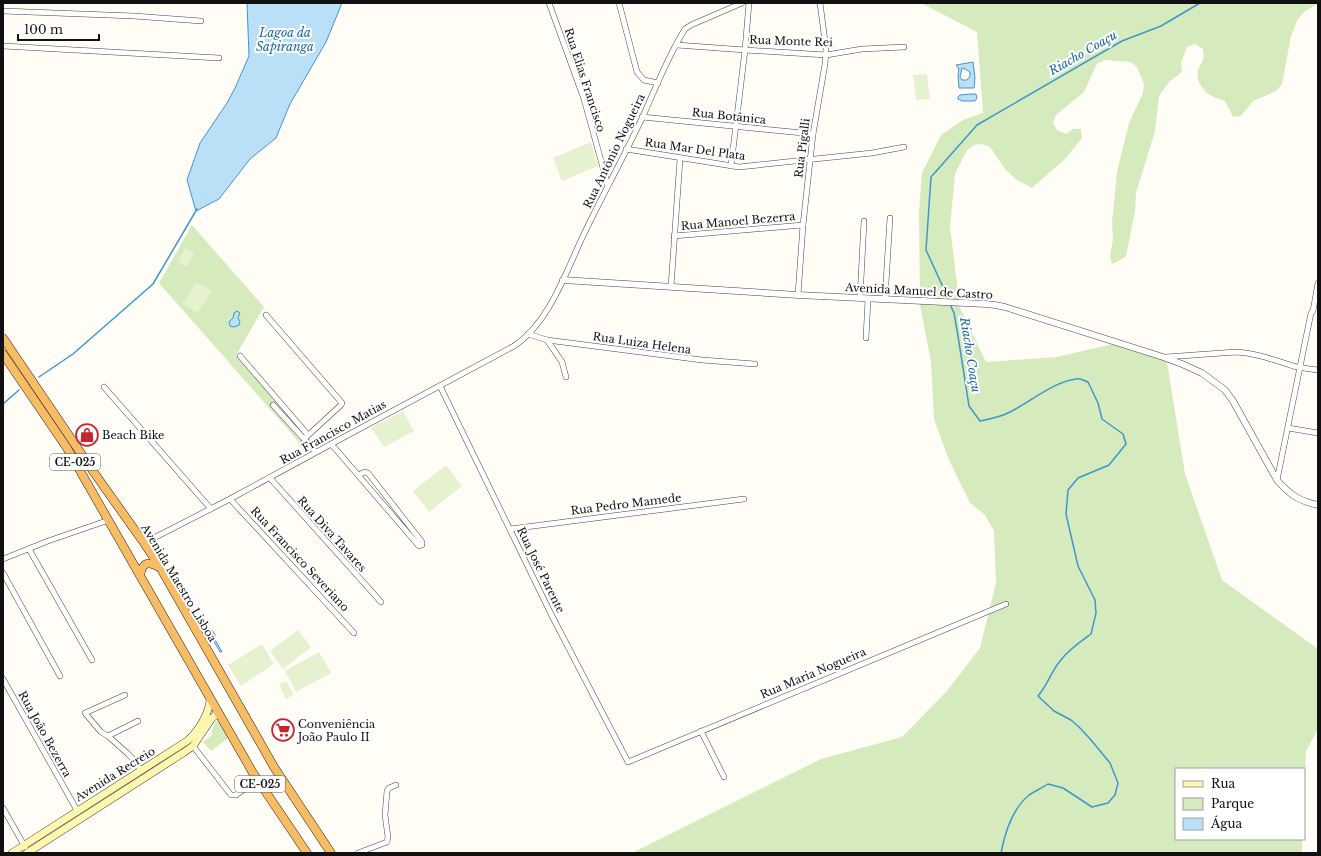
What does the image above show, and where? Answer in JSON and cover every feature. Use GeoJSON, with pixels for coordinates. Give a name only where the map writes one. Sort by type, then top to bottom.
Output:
{"type":"FeatureCollection","features":[{"type":"Feature","properties":{"kind":"highway","name":"Avenida Maestro Lisboa"},"geometry":{"type":"LineString","coordinates":[[3,338],[160,567],[274,767],[323,841]]}},
{"type":"Feature","properties":{"kind":"highway","name":"CE-025"},"geometry":{"type":"LineString","coordinates":[[3,354],[67,448],[257,780],[307,853]]}},
{"type":"Feature","properties":{"kind":"highway"},"geometry":{"type":"LineString","coordinates":[[140,575],[142,567],[148,563],[160,567]]}},
{"type":"Feature","properties":{"kind":"highway","name":"CE-025"},"geometry":{"type":"LineString","coordinates":[[323,841],[331,853]]}},
{"type":"Feature","properties":{"kind":"highway"},"geometry":{"type":"LineString","coordinates":[[322,853],[323,841]]}},
{"type":"Feature","properties":{"kind":"main road","name":"Avenida Recreio"},"geometry":{"type":"LineString","coordinates":[[12,853],[193,737],[199,729],[208,710],[210,698]]}},
{"type":"Feature","properties":{"kind":"main road","name":"Avenida Recreio"},"geometry":{"type":"LineString","coordinates":[[28,853],[193,746],[212,718],[218,713]]}},
{"type":"Feature","properties":{"kind":"main road"},"geometry":{"type":"LineString","coordinates":[[141,771],[145,778]]}},
{"type":"Feature","properties":{"kind":"street","name":"Rua Elias Francisco"},"geometry":{"type":"LineString","coordinates":[[549,3],[584,99],[608,186]]}},
{"type":"Feature","properties":{"kind":"street"},"geometry":{"type":"LineString","coordinates":[[619,3],[637,72],[644,80],[658,83]]}},
{"type":"Feature","properties":{"kind":"street","name":"Rua Antônio Nogueira"},"geometry":{"type":"LineString","coordinates":[[528,334],[542,318],[563,280],[683,33],[688,27],[742,3]]}},
{"type":"Feature","properties":{"kind":"street"},"geometry":{"type":"LineString","coordinates":[[731,166],[749,3]]}},
{"type":"Feature","properties":{"kind":"street","name":"Rua Pigalli"},"geometry":{"type":"LineString","coordinates":[[798,295],[803,226],[813,134],[826,55],[820,3]]}},
{"type":"Feature","properties":{"kind":"street"},"geometry":{"type":"LineString","coordinates":[[3,12],[134,16],[201,21]]}},
{"type":"Feature","properties":{"kind":"street","name":"Rua Monte Rei"},"geometry":{"type":"LineString","coordinates":[[677,44],[826,55],[862,49],[904,47]]}},
{"type":"Feature","properties":{"kind":"street"},"geometry":{"type":"LineString","coordinates":[[3,46],[219,58]]}},
{"type":"Feature","properties":{"kind":"street","name":"Rua Botânica"},"geometry":{"type":"LineString","coordinates":[[642,117],[813,134]]}},
{"type":"Feature","properties":{"kind":"street","name":"Rua Mar Del Plata"},"geometry":{"type":"LineString","coordinates":[[626,149],[680,159],[747,167],[872,153],[904,147]]}},
{"type":"Feature","properties":{"kind":"street"},"geometry":{"type":"LineString","coordinates":[[671,287],[680,159]]}},
{"type":"Feature","properties":{"kind":"street"},"geometry":{"type":"LineString","coordinates":[[885,299],[890,218]]}},
{"type":"Feature","properties":{"kind":"street"},"geometry":{"type":"LineString","coordinates":[[860,298],[864,221]]}},
{"type":"Feature","properties":{"kind":"street","name":"Rua Manoel Bezerra"},"geometry":{"type":"LineString","coordinates":[[674,236],[803,226]]}},
{"type":"Feature","properties":{"kind":"street","name":"Avenida Manuel de Castro"},"geometry":{"type":"LineString","coordinates":[[563,280],[868,299],[995,304],[1163,357],[1202,373],[1225,390],[1233,401],[1277,480],[1294,497],[1307,503],[1318,505]]}},
{"type":"Feature","properties":{"kind":"street"},"geometry":{"type":"LineString","coordinates":[[1277,480],[1311,313],[1316,310],[1318,283]]}},
{"type":"Feature","properties":{"kind":"street"},"geometry":{"type":"LineString","coordinates":[[866,338],[868,299]]}},
{"type":"Feature","properties":{"kind":"street"},"geometry":{"type":"LineString","coordinates":[[266,315],[342,403],[342,405],[306,437]]}},
{"type":"Feature","properties":{"kind":"street","name":"Rua Luiza Helena"},"geometry":{"type":"LineString","coordinates":[[528,334],[547,340],[702,360],[755,364]]}},
{"type":"Feature","properties":{"kind":"street","name":"Rua Francisco Matias"},"geometry":{"type":"LineString","coordinates":[[144,543],[270,478],[514,346],[528,334]]}},
{"type":"Feature","properties":{"kind":"street"},"geometry":{"type":"LineString","coordinates":[[547,340],[562,362],[566,377]]}},
{"type":"Feature","properties":{"kind":"street"},"geometry":{"type":"LineString","coordinates":[[1163,357],[1236,352],[1263,356],[1300,367],[1318,370]]}},
{"type":"Feature","properties":{"kind":"street"},"geometry":{"type":"LineString","coordinates":[[240,356],[306,437],[316,452]]}},
{"type":"Feature","properties":{"kind":"street","name":"Rua José Parente"},"geometry":{"type":"LineString","coordinates":[[440,386],[552,616],[628,762]]}},
{"type":"Feature","properties":{"kind":"street"},"geometry":{"type":"LineString","coordinates":[[104,387],[211,509]]}},
{"type":"Feature","properties":{"kind":"street"},"geometry":{"type":"LineString","coordinates":[[273,406],[306,437]]}},
{"type":"Feature","properties":{"kind":"street"},"geometry":{"type":"LineString","coordinates":[[1288,428],[1318,433]]}},
{"type":"Feature","properties":{"kind":"street"},"geometry":{"type":"LineString","coordinates":[[331,444],[358,476],[419,546],[422,545],[422,542],[368,473],[365,472],[358,476]]}},
{"type":"Feature","properties":{"kind":"street","name":"Rua Diva Tavares"},"geometry":{"type":"LineString","coordinates":[[270,478],[381,602]]}},
{"type":"Feature","properties":{"kind":"street","name":"Rua Francisco Severiano"},"geometry":{"type":"LineString","coordinates":[[230,499],[354,633]]}},
{"type":"Feature","properties":{"kind":"street","name":"Rua Pedro Mamede"},"geometry":{"type":"LineString","coordinates":[[510,529],[744,499]]}},
{"type":"Feature","properties":{"kind":"street"},"geometry":{"type":"LineString","coordinates":[[3,559],[48,541],[109,520]]}},
{"type":"Feature","properties":{"kind":"street"},"geometry":{"type":"LineString","coordinates":[[29,549],[92,660]]}},
{"type":"Feature","properties":{"kind":"street"},"geometry":{"type":"LineString","coordinates":[[3,573],[60,676]]}},
{"type":"Feature","properties":{"kind":"street","name":"Rua Maria Nogueira"},"geometry":{"type":"LineString","coordinates":[[628,762],[1006,604]]}},
{"type":"Feature","properties":{"kind":"street","name":"Rua João Bezerra"},"geometry":{"type":"LineString","coordinates":[[3,679],[82,818]]}},
{"type":"Feature","properties":{"kind":"street"},"geometry":{"type":"LineString","coordinates":[[125,695],[85,713],[101,732],[108,736],[134,760],[141,771]]}},
{"type":"Feature","properties":{"kind":"street"},"geometry":{"type":"LineString","coordinates":[[108,736],[138,721]]}},
{"type":"Feature","properties":{"kind":"street"},"geometry":{"type":"LineString","coordinates":[[701,731],[724,777]]}},
{"type":"Feature","properties":{"kind":"street"},"geometry":{"type":"LineString","coordinates":[[193,746],[231,795],[236,795],[257,780]]}},
{"type":"Feature","properties":{"kind":"street"},"geometry":{"type":"LineString","coordinates":[[358,853],[387,842],[388,837],[385,815],[387,791],[389,788],[396,785]]}},
{"type":"Feature","properties":{"kind":"street"},"geometry":{"type":"LineString","coordinates":[[3,808],[28,853]]}},
{"type":"Feature","properties":{"kind":"green space"},"geometry":{"type":"Polygon","coordinates":[[[921,3],[1318,3],[1304,12],[1298,19],[1291,36],[1282,84],[1276,91],[1253,101],[1241,116],[1233,117],[1225,101],[1210,95],[1202,88],[1197,73],[1203,59],[1203,49],[1195,44],[1187,47],[1181,63],[1182,72],[1169,82],[1159,96],[1155,131],[1136,193],[1135,211],[1126,256],[1119,261],[1112,264],[1110,256],[1113,239],[1112,222],[1117,172],[1129,123],[1143,93],[1144,84],[1137,67],[1131,62],[1105,60],[1097,64],[1084,92],[1056,115],[1053,123],[1057,130],[1066,134],[1073,129],[1081,129],[1082,138],[1065,159],[1032,188],[1017,180],[1005,169],[990,147],[982,144],[974,145],[967,150],[955,174],[950,227],[960,308],[986,362],[1057,357],[1112,344],[1167,362],[1185,474],[1222,580],[1318,649],[1318,729],[1306,751],[1305,772],[1305,768],[1175,768],[1175,840],[1302,840],[1302,853],[632,853],[821,759],[902,737],[947,691],[980,648],[996,583],[994,531],[985,515],[970,503],[949,460],[934,419],[931,362],[920,305],[919,212],[922,173],[941,135],[963,120],[983,113],[977,32],[921,3]]]}},
{"type":"Feature","properties":{"kind":"green space"},"geometry":{"type":"Polygon","coordinates":[[[927,74],[930,99],[916,100],[913,75],[927,74]]]}},
{"type":"Feature","properties":{"kind":"green space"},"geometry":{"type":"Polygon","coordinates":[[[591,142],[598,166],[562,181],[553,158],[591,142]]]}},
{"type":"Feature","properties":{"kind":"green space"},"geometry":{"type":"Polygon","coordinates":[[[192,225],[264,307],[236,355],[314,444],[305,449],[159,283],[192,225]]]}},
{"type":"Feature","properties":{"kind":"green space"},"geometry":{"type":"Polygon","coordinates":[[[185,248],[194,253],[187,267],[178,262],[185,248]]]}},
{"type":"Feature","properties":{"kind":"green space"},"geometry":{"type":"Polygon","coordinates":[[[196,282],[211,291],[198,313],[183,304],[196,282]]]}},
{"type":"Feature","properties":{"kind":"green space"},"geometry":{"type":"Polygon","coordinates":[[[403,411],[414,431],[384,447],[371,428],[403,411]]]}},
{"type":"Feature","properties":{"kind":"green space"},"geometry":{"type":"Polygon","coordinates":[[[446,465],[462,486],[429,512],[413,491],[446,465]]]}},
{"type":"Feature","properties":{"kind":"green space"},"geometry":{"type":"Polygon","coordinates":[[[298,630],[311,647],[283,669],[270,651],[298,630]]]}},
{"type":"Feature","properties":{"kind":"green space"},"geometry":{"type":"Polygon","coordinates":[[[262,644],[274,664],[241,686],[228,665],[262,644]]]}},
{"type":"Feature","properties":{"kind":"green space"},"geometry":{"type":"Polygon","coordinates":[[[319,652],[331,673],[296,692],[285,671],[319,652]]]}},
{"type":"Feature","properties":{"kind":"green space"},"geometry":{"type":"Polygon","coordinates":[[[286,681],[294,694],[286,699],[279,685],[286,681]]]}},
{"type":"Feature","properties":{"kind":"green space"},"geometry":{"type":"Polygon","coordinates":[[[216,721],[220,722],[228,738],[211,751],[203,742],[212,735],[212,730],[216,721]]]}},
{"type":"Feature","properties":{"kind":"water","name":"Lagoa da Sapiranga"},"geometry":{"type":"Polygon","coordinates":[[[247,3],[342,3],[326,42],[290,104],[276,138],[250,159],[219,199],[196,211],[187,180],[200,143],[227,103],[249,56],[247,3]]]}},
{"type":"Feature","properties":{"kind":"water"},"geometry":{"type":"Polygon","coordinates":[[[973,62],[975,78],[974,88],[959,88],[959,69],[956,65],[973,62]],[[962,68],[960,77],[962,80],[967,80],[970,76],[970,72],[962,68]]]}},
{"type":"Feature","properties":{"kind":"water"},"geometry":{"type":"Polygon","coordinates":[[[976,94],[977,98],[975,101],[962,101],[958,99],[960,95],[976,94]]]}},
{"type":"Feature","properties":{"kind":"water"},"geometry":{"type":"Polygon","coordinates":[[[237,311],[240,313],[238,318],[240,322],[239,325],[234,327],[230,326],[229,322],[233,318],[234,313],[237,311]]]}},
{"type":"Feature","properties":{"kind":"water"},"geometry":{"type":"Polygon","coordinates":[[[212,630],[216,636],[214,638],[222,652],[220,652],[212,638],[207,634],[212,630]]]}},
{"type":"Feature","properties":{"kind":"waterway","name":"Riacho Coaçu"},"geometry":{"type":"LineString","coordinates":[[949,300],[926,250],[931,177],[977,125],[1122,41],[1161,26],[1200,3]]}},
{"type":"Feature","properties":{"kind":"waterway"},"geometry":{"type":"LineString","coordinates":[[39,377],[73,354],[153,284],[197,209]]}},
{"type":"Feature","properties":{"kind":"waterway","name":"Riacho Coaçu"},"geometry":{"type":"LineString","coordinates":[[950,304],[954,313],[969,406],[980,421],[1007,414],[1050,388],[1067,381],[1079,379],[1088,382],[1098,403],[1102,419],[1123,434],[1126,444],[1109,465],[1078,478],[1068,490],[1066,514],[1078,566],[1095,600],[1096,613],[1091,634],[1074,646],[1063,657],[1038,696],[1054,711],[1071,720],[1079,727],[1110,763],[1118,783],[1115,795],[1108,803],[1092,807],[1063,788],[1048,784],[1029,795],[1018,807],[1007,829],[1001,853]]}},
{"type":"Feature","properties":{"kind":"waterway"},"geometry":{"type":"LineString","coordinates":[[3,404],[19,390]]}},
{"type":"Feature","properties":{"kind":"place","name":"Beach Bike"},"geometry":{"type":"Point","coordinates":[87,435]}},
{"type":"Feature","properties":{"kind":"place","name":"Conveniência João Paulo II"},"geometry":{"type":"Point","coordinates":[283,730]}}]}
